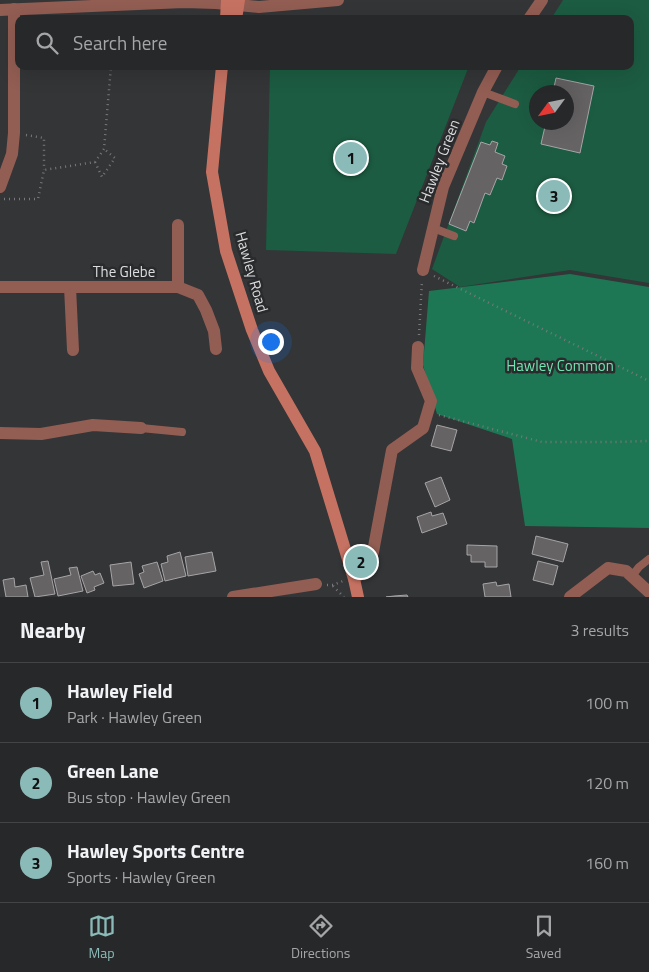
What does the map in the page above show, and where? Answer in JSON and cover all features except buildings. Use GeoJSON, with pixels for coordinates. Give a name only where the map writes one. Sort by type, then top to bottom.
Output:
{"type":"FeatureCollection","features":[{"type":"Feature","properties":{"kind":"main road"},"geometry":{"type":"LineString","coordinates":[[228,15],[233,2]]}},
{"type":"Feature","properties":{"kind":"main road"},"geometry":{"type":"LineString","coordinates":[[233,2],[235,15]]}},
{"type":"Feature","properties":{"kind":"main road","name":"Hawley Road"},"geometry":{"type":"LineString","coordinates":[[222,70],[212,172],[226,251],[252,330],[269,371],[316,451],[358,597]]}},
{"type":"Feature","properties":{"kind":"main road","name":"Hawley Road"},"geometry":{"type":"LineString","coordinates":[[218,115],[229,70]]}},
{"type":"Feature","properties":{"kind":"street"},"geometry":{"type":"LineString","coordinates":[[0,10],[184,2],[233,2],[259,7],[338,0]]}},
{"type":"Feature","properties":{"kind":"street"},"geometry":{"type":"LineString","coordinates":[[532,15],[542,0]]}},
{"type":"Feature","properties":{"kind":"street"},"geometry":{"type":"LineString","coordinates":[[0,187],[12,154],[14,133],[14,10]]}},
{"type":"Feature","properties":{"kind":"street","name":"Hawley Green"},"geometry":{"type":"LineString","coordinates":[[423,270],[443,187],[495,70]]}},
{"type":"Feature","properties":{"kind":"street","name":"The Glebe"},"geometry":{"type":"LineString","coordinates":[[178,225],[178,287]]}},
{"type":"Feature","properties":{"kind":"street","name":"The Glebe"},"geometry":{"type":"LineString","coordinates":[[0,287],[178,287],[198,295],[214,331],[216,349]]}},
{"type":"Feature","properties":{"kind":"street"},"geometry":{"type":"LineString","coordinates":[[70,287],[72,350]]}},
{"type":"Feature","properties":{"kind":"street"},"geometry":{"type":"LineString","coordinates":[[354,579],[366,569],[372,552],[392,450],[424,428],[431,400],[417,368],[418,347]]}},
{"type":"Feature","properties":{"kind":"street"},"geometry":{"type":"LineString","coordinates":[[0,434],[41,434],[93,425],[141,428]]}},
{"type":"Feature","properties":{"kind":"street"},"geometry":{"type":"LineString","coordinates":[[570,597],[608,568],[626,571],[649,592]]}},
{"type":"Feature","properties":{"kind":"street"},"geometry":{"type":"LineString","coordinates":[[233,597],[316,584]]}},
{"type":"Feature","properties":{"kind":"lane"},"geometry":{"type":"LineString","coordinates":[[484,92],[516,104]]}},
{"type":"Feature","properties":{"kind":"lane"},"geometry":{"type":"LineString","coordinates":[[433,228],[454,236]]}},
{"type":"Feature","properties":{"kind":"lane"},"geometry":{"type":"LineString","coordinates":[[141,428],[182,432]]}},
{"type":"Feature","properties":{"kind":"lane"},"geometry":{"type":"LineString","coordinates":[[632,576],[649,559]]}},
{"type":"Feature","properties":{"kind":"path"},"geometry":{"type":"LineString","coordinates":[[44,170],[95,162],[104,149],[111,70]]}},
{"type":"Feature","properties":{"kind":"path"},"geometry":{"type":"LineString","coordinates":[[0,199],[38,199],[44,170],[44,138],[14,133]]}},
{"type":"Feature","properties":{"kind":"path"},"geometry":{"type":"LineString","coordinates":[[95,162],[102,178],[115,158],[104,149]]}},
{"type":"Feature","properties":{"kind":"path"},"geometry":{"type":"LineString","coordinates":[[418,347],[423,270],[649,381]]}},
{"type":"Feature","properties":{"kind":"path"},"geometry":{"type":"LineString","coordinates":[[427,415],[437,414],[542,442],[649,441]]}},
{"type":"Feature","properties":{"kind":"path"},"geometry":{"type":"LineString","coordinates":[[333,585],[344,597]]}},
{"type":"Feature","properties":{"kind":"green space"},"geometry":{"type":"Polygon","coordinates":[[[563,0],[649,0],[649,283],[570,270],[460,287],[432,269],[486,122],[518,70],[634,70],[634,15],[554,15],[563,0]]]}},
{"type":"Feature","properties":{"kind":"green space"},"geometry":{"type":"Polygon","coordinates":[[[270,70],[467,70],[396,254],[266,250],[270,70]]]}},
{"type":"Feature","properties":{"kind":"green space","name":"Hawley Common"},"geometry":{"type":"Polygon","coordinates":[[[570,274],[649,287],[649,528],[525,526],[512,439],[437,414],[423,365],[429,291],[570,274]]]}},
{"type":"Feature","properties":{"kind":"place","name":"Hawley Field"},"geometry":{"type":"Point","coordinates":[351,158]}},
{"type":"Feature","properties":{"kind":"place","name":"Hawley Sports Centre"},"geometry":{"type":"Point","coordinates":[554,196]}},
{"type":"Feature","properties":{"kind":"place","name":"Green Lane"},"geometry":{"type":"Point","coordinates":[361,562]}}]}
